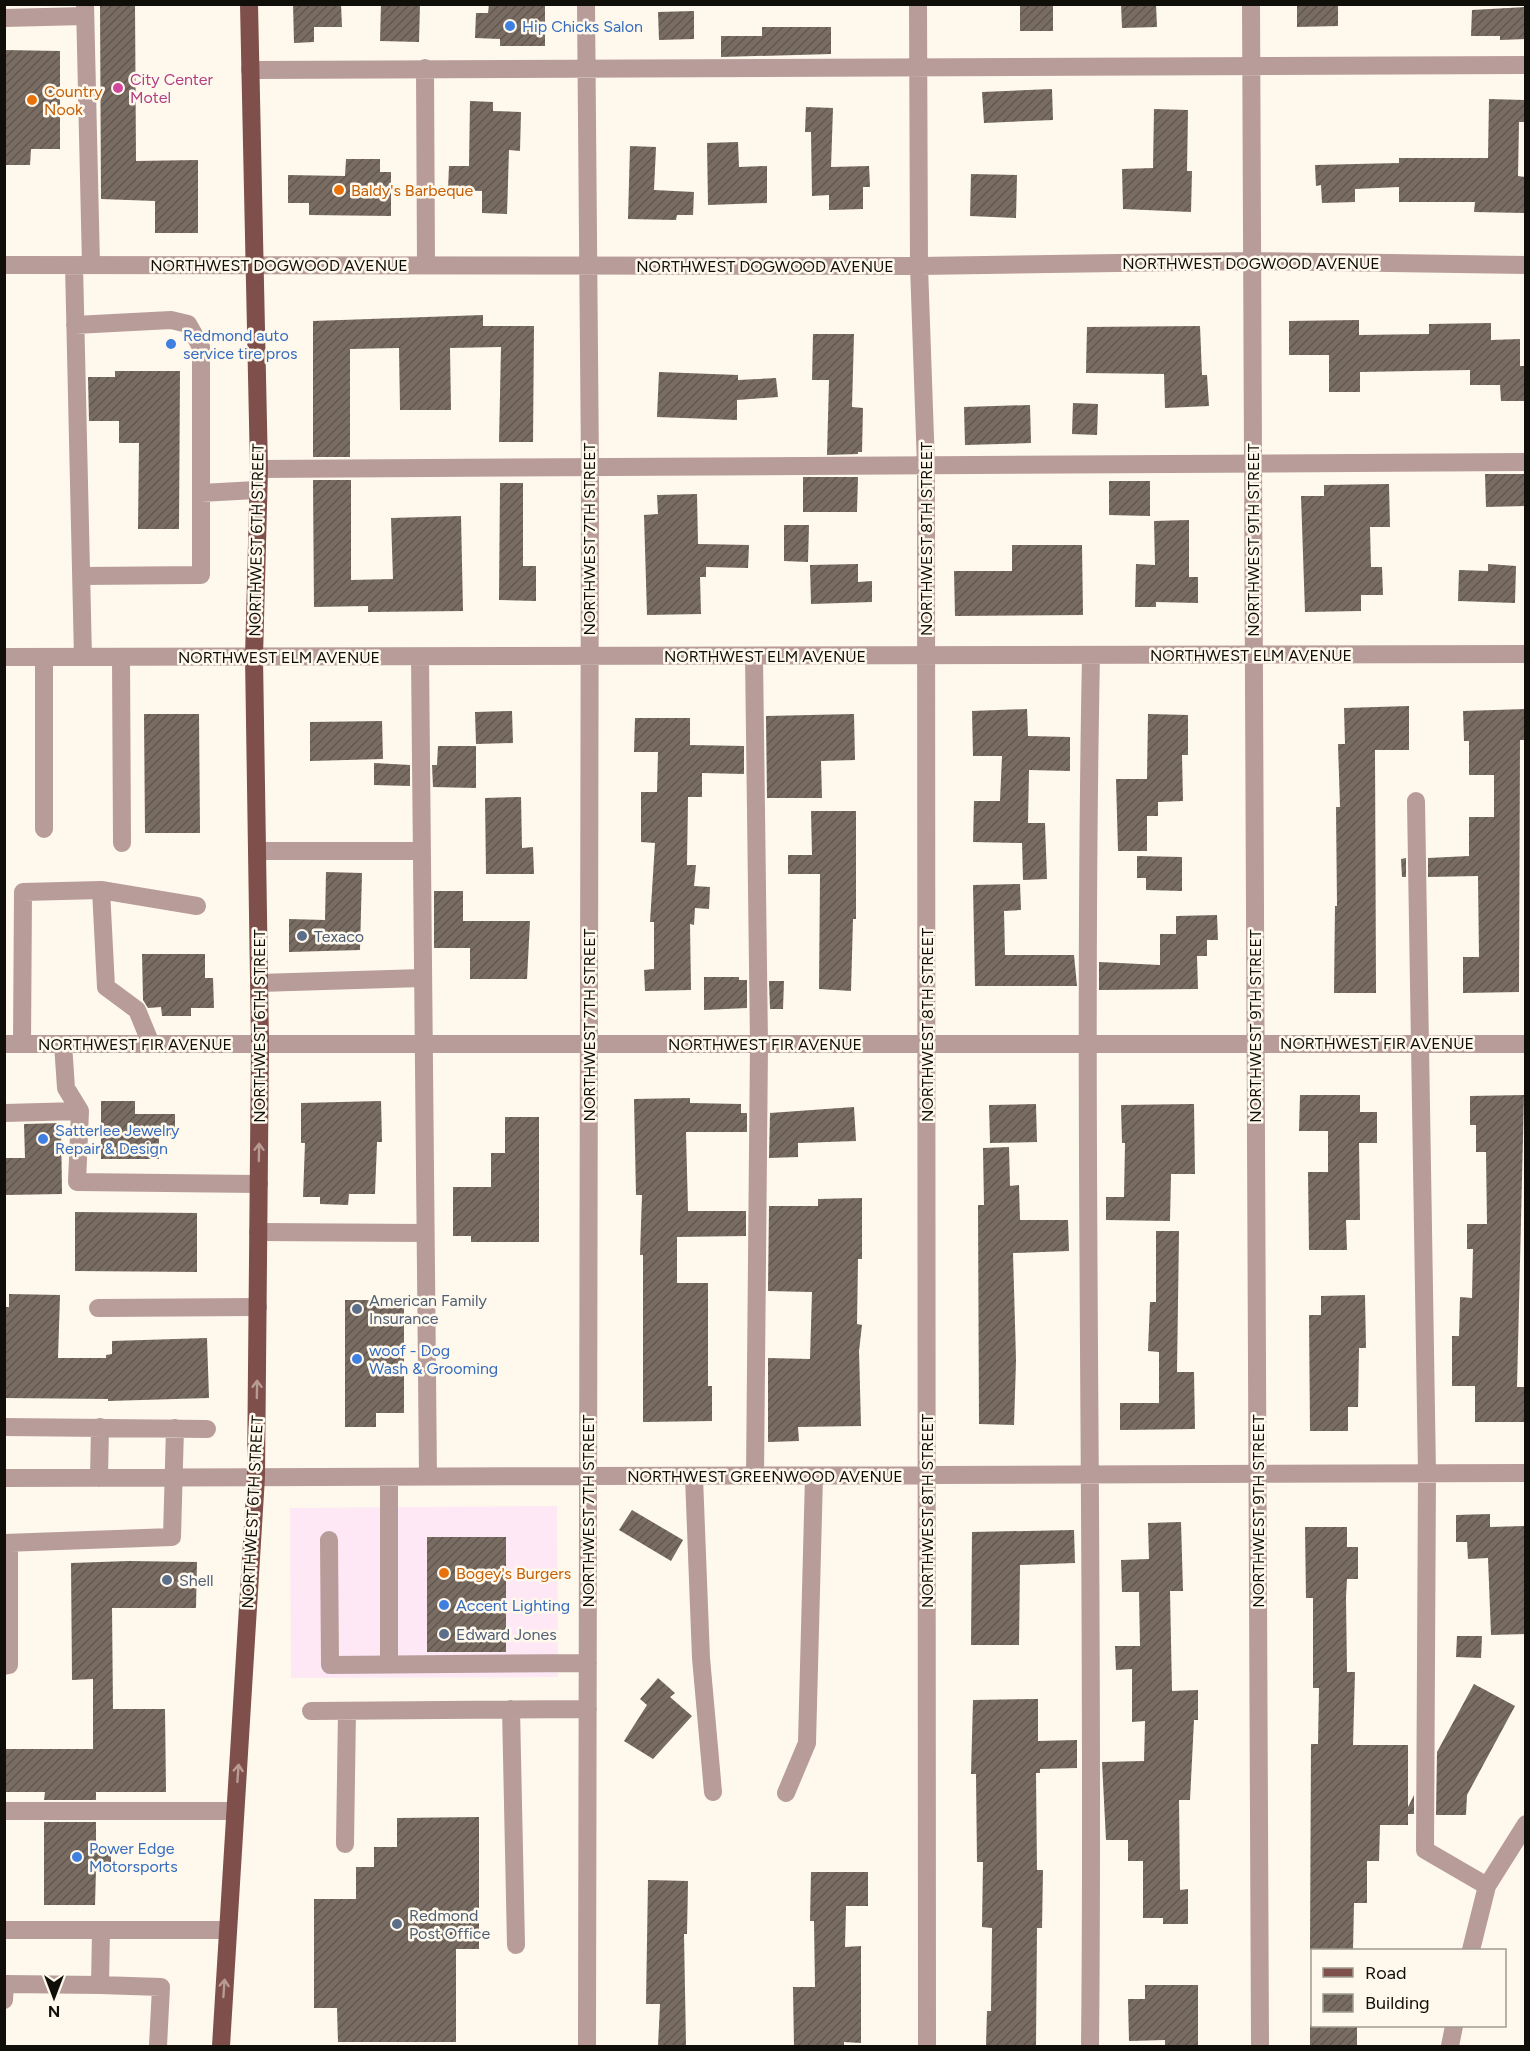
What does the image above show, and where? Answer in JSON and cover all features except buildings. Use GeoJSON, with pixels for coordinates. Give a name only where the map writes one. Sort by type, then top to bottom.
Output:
{"type":"FeatureCollection","features":[{"type":"Feature","properties":{"kind":"main road","name":"NORTHWEST 6TH STREET"},"geometry":{"type":"LineString","coordinates":[[221,2046],[256,1477],[261,1044],[254,657],[259,469],[249,4]]}},
{"type":"Feature","properties":{"kind":"street","name":"NORTHWEST 7TH STREET"},"geometry":{"type":"LineString","coordinates":[[586,4],[590,468],[587,2046]]}},
{"type":"Feature","properties":{"kind":"street","name":"NORTHWEST 8TH STREET"},"geometry":{"type":"LineString","coordinates":[[918,4],[919,266],[927,466],[927,2046]]}},
{"type":"Feature","properties":{"kind":"street","name":"NORTHWEST 9TH STREET"},"geometry":{"type":"LineString","coordinates":[[1251,4],[1260,2046]]}},
{"type":"Feature","properties":{"kind":"street"},"geometry":{"type":"LineString","coordinates":[[4,18],[85,10],[82,265],[75,325],[83,576],[83,657]]}},
{"type":"Feature","properties":{"kind":"street"},"geometry":{"type":"LineString","coordinates":[[250,70],[1526,65]]}},
{"type":"Feature","properties":{"kind":"street"},"geometry":{"type":"LineString","coordinates":[[425,68],[426,265]]}},
{"type":"Feature","properties":{"kind":"street","name":"NORTHWEST DOGWOOD AVENUE"},"geometry":{"type":"LineString","coordinates":[[4,265],[919,266],[1252,261],[1526,265]]}},
{"type":"Feature","properties":{"kind":"street"},"geometry":{"type":"LineString","coordinates":[[75,325],[171,320],[188,324],[201,347],[201,575],[83,576]]}},
{"type":"Feature","properties":{"kind":"street"},"geometry":{"type":"LineString","coordinates":[[259,469],[1526,462]]}},
{"type":"Feature","properties":{"kind":"street"},"geometry":{"type":"LineString","coordinates":[[201,493],[258,490]]}},
{"type":"Feature","properties":{"kind":"street","name":"NORTHWEST ELM AVENUE"},"geometry":{"type":"LineString","coordinates":[[4,657],[1526,654]]}},
{"type":"Feature","properties":{"kind":"street"},"geometry":{"type":"LineString","coordinates":[[1090,2046],[1093,1790],[1089,1475],[1090,1044],[1086,920],[1091,655]]}},
{"type":"Feature","properties":{"kind":"street"},"geometry":{"type":"LineString","coordinates":[[754,656],[759,1044],[755,1476]]}},
{"type":"Feature","properties":{"kind":"street"},"geometry":{"type":"LineString","coordinates":[[44,657],[44,829]]}},
{"type":"Feature","properties":{"kind":"street"},"geometry":{"type":"LineString","coordinates":[[121,657],[122,843]]}},
{"type":"Feature","properties":{"kind":"street"},"geometry":{"type":"LineString","coordinates":[[420,657],[428,1476]]}},
{"type":"Feature","properties":{"kind":"street"},"geometry":{"type":"LineString","coordinates":[[1416,801],[1427,1473],[1425,1850],[1487,1886]]}},
{"type":"Feature","properties":{"kind":"street"},"geometry":{"type":"LineString","coordinates":[[257,851],[421,851]]}},
{"type":"Feature","properties":{"kind":"street"},"geometry":{"type":"LineString","coordinates":[[100,890],[106,987],[136,1010],[150,1044]]}},
{"type":"Feature","properties":{"kind":"street"},"geometry":{"type":"LineString","coordinates":[[13,1044],[23,892],[100,890],[197,906]]}},
{"type":"Feature","properties":{"kind":"street"},"geometry":{"type":"LineString","coordinates":[[259,983],[422,978]]}},
{"type":"Feature","properties":{"kind":"street","name":"NORTHWEST FIR AVENUE"},"geometry":{"type":"LineString","coordinates":[[13,1044],[1526,1044]]}},
{"type":"Feature","properties":{"kind":"street"},"geometry":{"type":"LineString","coordinates":[[63,1044],[66,1088],[80,1111],[77,1182],[259,1184]]}},
{"type":"Feature","properties":{"kind":"street"},"geometry":{"type":"LineString","coordinates":[[4,1113],[80,1111]]}},
{"type":"Feature","properties":{"kind":"street"},"geometry":{"type":"LineString","coordinates":[[258,1232],[425,1233]]}},
{"type":"Feature","properties":{"kind":"street"},"geometry":{"type":"LineString","coordinates":[[98,1308],[258,1307]]}},
{"type":"Feature","properties":{"kind":"street"},"geometry":{"type":"LineString","coordinates":[[4,1427],[207,1429]]}},
{"type":"Feature","properties":{"kind":"street"},"geometry":{"type":"LineString","coordinates":[[99,1478],[100,1427]]}},
{"type":"Feature","properties":{"kind":"street"},"geometry":{"type":"LineString","coordinates":[[4,1665],[9,1665],[7,1543],[172,1537],[175,1428]]}},
{"type":"Feature","properties":{"kind":"street","name":"NORTHWEST GREENWOOD AVENUE"},"geometry":{"type":"LineString","coordinates":[[4,1478],[1526,1473]]}},
{"type":"Feature","properties":{"kind":"street"},"geometry":{"type":"LineString","coordinates":[[786,1793],[807,1743],[814,1476]]}},
{"type":"Feature","properties":{"kind":"street"},"geometry":{"type":"LineString","coordinates":[[389,1477],[389,1665]]}},
{"type":"Feature","properties":{"kind":"street"},"geometry":{"type":"LineString","coordinates":[[693,1477],[701,1658],[713,1792]]}},
{"type":"Feature","properties":{"kind":"street"},"geometry":{"type":"LineString","coordinates":[[329,1540],[330,1665],[588,1663]]}},
{"type":"Feature","properties":{"kind":"street"},"geometry":{"type":"LineString","coordinates":[[511,1709],[516,1945]]}},
{"type":"Feature","properties":{"kind":"street"},"geometry":{"type":"LineString","coordinates":[[311,1711],[588,1709]]}},
{"type":"Feature","properties":{"kind":"street"},"geometry":{"type":"LineString","coordinates":[[345,1844],[346,1711]]}},
{"type":"Feature","properties":{"kind":"street"},"geometry":{"type":"LineString","coordinates":[[4,1811],[235,1811]]}},
{"type":"Feature","properties":{"kind":"street"},"geometry":{"type":"LineString","coordinates":[[1472,1949],[1487,1886],[1526,1824]]}},
{"type":"Feature","properties":{"kind":"street"},"geometry":{"type":"LineString","coordinates":[[4,1930],[228,1930]]}},
{"type":"Feature","properties":{"kind":"street"},"geometry":{"type":"LineString","coordinates":[[100,1930],[100,1985]]}},
{"type":"Feature","properties":{"kind":"street"},"geometry":{"type":"LineString","coordinates":[[4,2000],[5,1984],[161,1988],[158,2046]]}},
{"type":"Feature","properties":{"kind":"street"},"geometry":{"type":"LineString","coordinates":[[1450,2046],[1454,2027]]}},
{"type":"Feature","properties":{"kind":"shaded area"},"geometry":{"type":"Polygon","coordinates":[[[557,1506],[558,1677],[291,1678],[290,1508],[557,1506]]]}},
{"type":"Feature","properties":{"kind":"place","name":"Hip Chicks Salon"},"geometry":{"type":"Point","coordinates":[510,26]}},
{"type":"Feature","properties":{"kind":"place","name":"City Center Motel"},"geometry":{"type":"Point","coordinates":[118,88]}},
{"type":"Feature","properties":{"kind":"place","name":"Country Nook"},"geometry":{"type":"Point","coordinates":[32,100]}},
{"type":"Feature","properties":{"kind":"place","name":"Baldy's Barbeque"},"geometry":{"type":"Point","coordinates":[339,190]}},
{"type":"Feature","properties":{"kind":"place","name":"Redmond auto service tire pros"},"geometry":{"type":"Point","coordinates":[171,344]}},
{"type":"Feature","properties":{"kind":"place","name":"Texaco"},"geometry":{"type":"Point","coordinates":[302,936]}},
{"type":"Feature","properties":{"kind":"place","name":"Satterlee Jewelry Repair & Design"},"geometry":{"type":"Point","coordinates":[43,1139]}},
{"type":"Feature","properties":{"kind":"place","name":"American Family Insurance"},"geometry":{"type":"Point","coordinates":[357,1309]}},
{"type":"Feature","properties":{"kind":"place","name":"woof - Dog Wash & Grooming"},"geometry":{"type":"Point","coordinates":[357,1359]}},
{"type":"Feature","properties":{"kind":"place","name":"Bogey's Burgers"},"geometry":{"type":"Point","coordinates":[444,1573]}},
{"type":"Feature","properties":{"kind":"place","name":"Shell"},"geometry":{"type":"Point","coordinates":[167,1580]}},
{"type":"Feature","properties":{"kind":"place","name":"Accent Lighting"},"geometry":{"type":"Point","coordinates":[444,1605]}},
{"type":"Feature","properties":{"kind":"place","name":"Edward Jones"},"geometry":{"type":"Point","coordinates":[444,1634]}},
{"type":"Feature","properties":{"kind":"place","name":"Power Edge Motorsports"},"geometry":{"type":"Point","coordinates":[77,1857]}},
{"type":"Feature","properties":{"kind":"place","name":"Redmond Post Office"},"geometry":{"type":"Point","coordinates":[397,1924]}}]}
